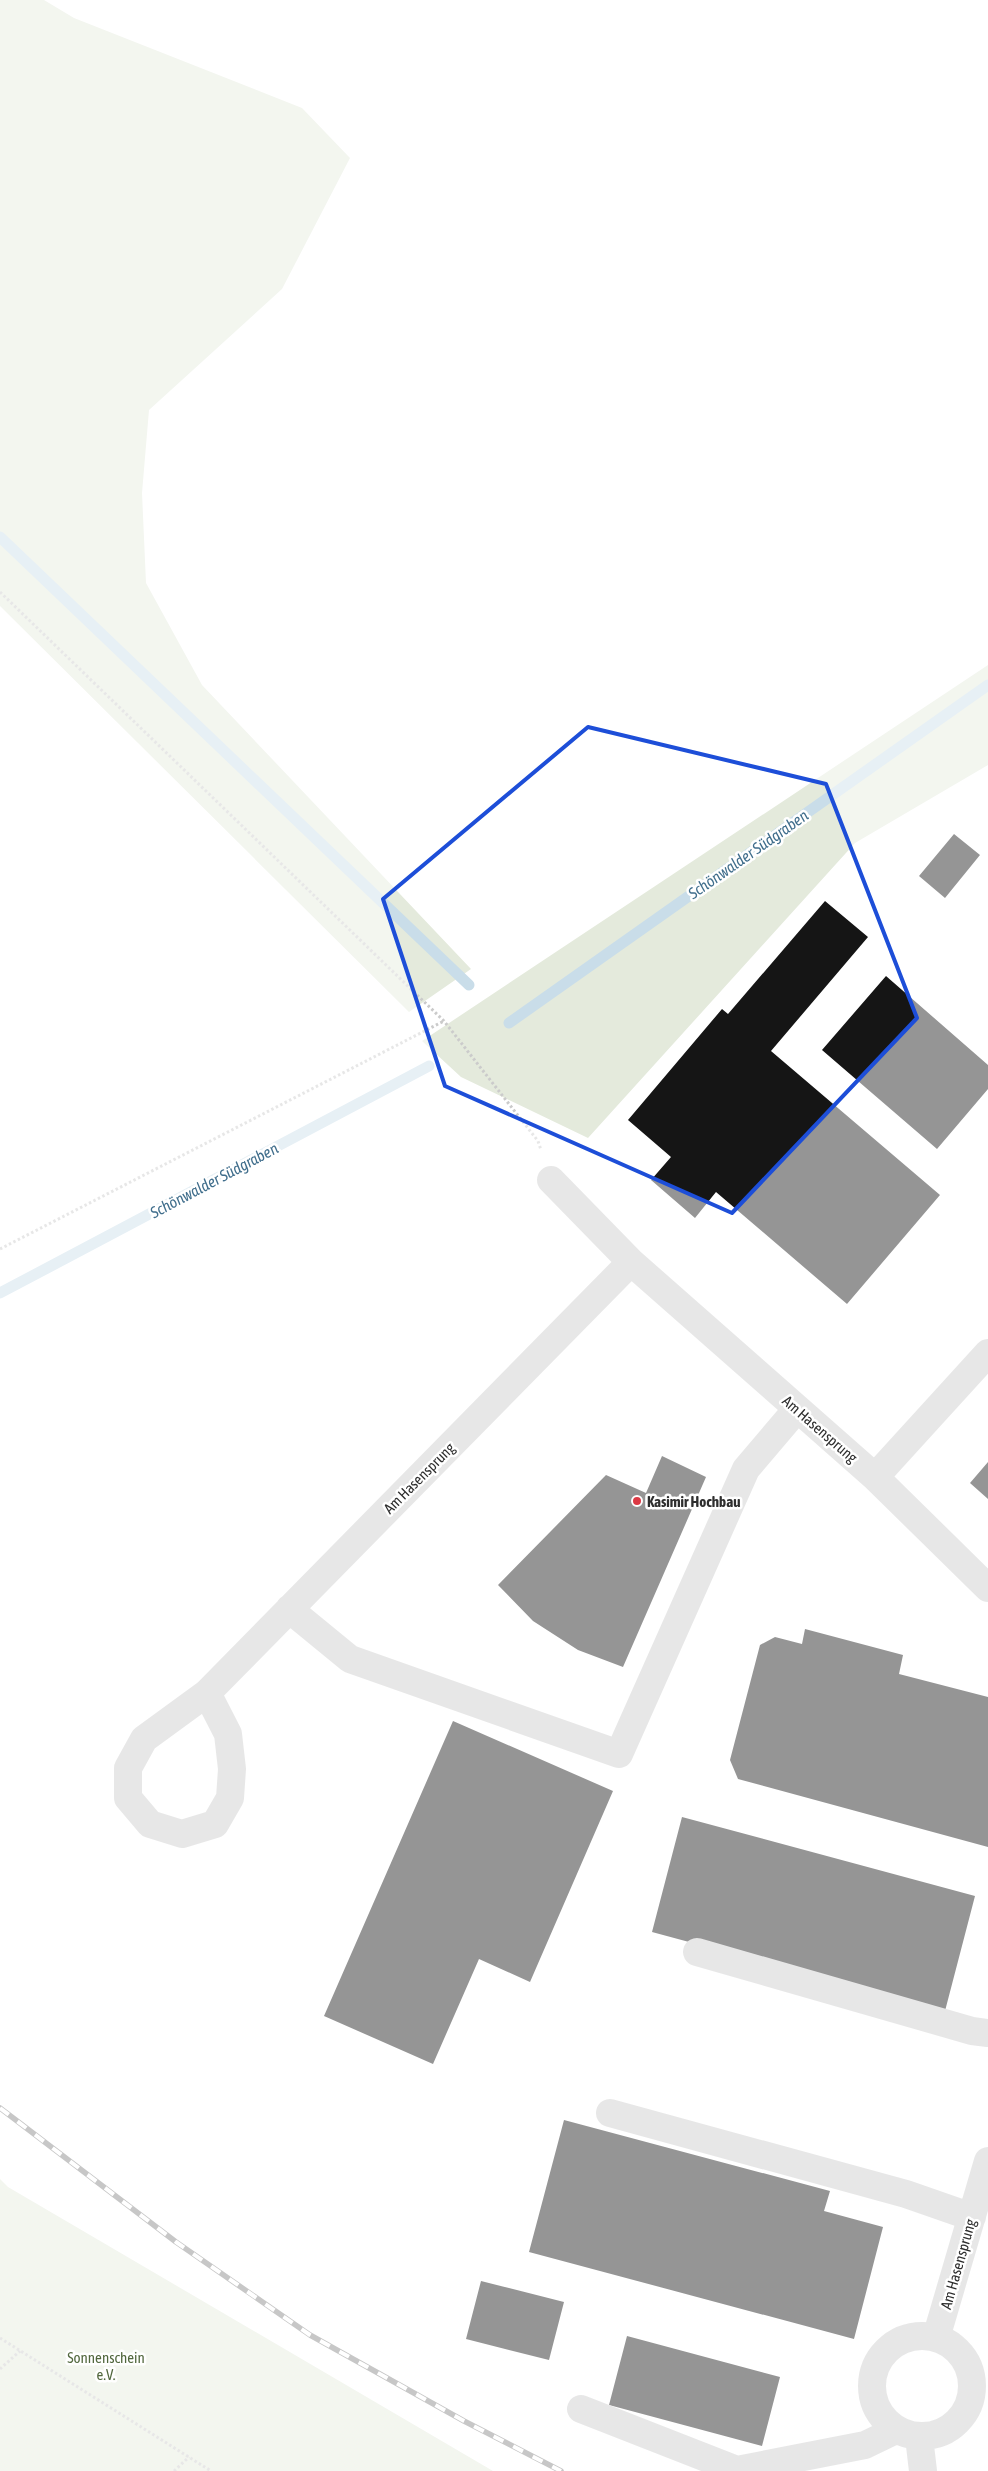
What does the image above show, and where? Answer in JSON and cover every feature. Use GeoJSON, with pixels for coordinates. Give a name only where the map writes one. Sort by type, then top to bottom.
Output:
{"type":"FeatureCollection","features":[{"type":"Feature","properties":{"kind":"street","name":"Am Hasensprung"},"geometry":{"type":"LineString","coordinates":[[551,1180],[631,1262],[875,1477],[988,1588]]}},
{"type":"Feature","properties":{"kind":"street","name":"Am Hasensprung"},"geometry":{"type":"LineString","coordinates":[[207,1693],[228,1734],[232,1768],[230,1798],[215,1824],[182,1834],[150,1824],[128,1798],[128,1768],[144,1739],[207,1693],[631,1262]]}},
{"type":"Feature","properties":{"kind":"street"},"geometry":{"type":"LineString","coordinates":[[875,1477],[988,1353]]}},
{"type":"Feature","properties":{"kind":"street"},"geometry":{"type":"LineString","coordinates":[[289,1609],[350,1659],[619,1754],[746,1469],[797,1409]]}},
{"type":"Feature","properties":{"kind":"street"},"geometry":{"type":"LineString","coordinates":[[698,1952],[963,2028],[988,2033]]}},
{"type":"Feature","properties":{"kind":"street"},"geometry":{"type":"LineString","coordinates":[[610,2113],[906,2194],[972,2217]]}},
{"type":"Feature","properties":{"kind":"street","name":"Am Hasensprung"},"geometry":{"type":"LineString","coordinates":[[936,2338],[988,2161]]}},
{"type":"Feature","properties":{"kind":"street"},"geometry":{"type":"LineString","coordinates":[[581,2409],[737,2470],[865,2445],[907,2434],[943,2432],[962,2418],[980,2398],[970,2371],[958,2350],[936,2338],[912,2336],[890,2346],[875,2366],[871,2390],[878,2413],[907,2434],[923,2471]]}},
{"type":"Feature","properties":{"kind":"path"},"geometry":{"type":"LineString","coordinates":[[0,592],[444,1021],[538,1141],[551,1180]]}},
{"type":"Feature","properties":{"kind":"path"},"geometry":{"type":"LineString","coordinates":[[0,1249],[444,1021]]}},
{"type":"Feature","properties":{"kind":"path"},"geometry":{"type":"LineString","coordinates":[[0,2338],[211,2471]]}},
{"type":"Feature","properties":{"kind":"path"},"geometry":{"type":"LineString","coordinates":[[0,2369],[20,2351]]}},
{"type":"Feature","properties":{"kind":"path"},"geometry":{"type":"LineString","coordinates":[[174,2471],[189,2457]]}},
{"type":"Feature","properties":{"kind":"highlighted area"},"geometry":{"type":"Polygon","coordinates":[[[588,727],[826,784],[917,1018],[732,1213],[445,1086],[383,899],[588,727]]]}},
{"type":"Feature","properties":{"kind":"green space"},"geometry":{"type":"Polygon","coordinates":[[[0,0],[44,0],[74,18],[302,108],[350,158],[282,289],[149,410],[142,493],[146,583],[202,685],[471,969],[409,1012],[0,606],[0,0]]]}},
{"type":"Feature","properties":{"kind":"green space"},"geometry":{"type":"Polygon","coordinates":[[[988,665],[988,765],[855,843],[588,1138],[461,1077],[422,1041],[988,665]]]}},
{"type":"Feature","properties":{"kind":"green space","name":"Sonnenschein e.V."},"geometry":{"type":"Polygon","coordinates":[[[0,2179],[8,2187],[493,2471],[0,2471],[0,2179]]]}},
{"type":"Feature","properties":{"kind":"building"},"geometry":{"type":"Polygon","coordinates":[[[954,834],[980,855],[945,898],[919,876],[954,834]]]}},
{"type":"Feature","properties":{"kind":"building"},"geometry":{"type":"Polygon","coordinates":[[[825,901],[868,937],[771,1051],[940,1195],[847,1304],[716,1192],[695,1218],[651,1180],[671,1157],[628,1120],[722,1009],[728,1014],[825,901]]]}},
{"type":"Feature","properties":{"kind":"building"},"geometry":{"type":"Polygon","coordinates":[[[886,976],[988,1065],[988,1089],[937,1149],[822,1050],[886,976]]]}},
{"type":"Feature","properties":{"kind":"building"},"geometry":{"type":"Polygon","coordinates":[[[662,1456],[706,1477],[623,1667],[578,1650],[533,1621],[498,1585],[606,1475],[646,1493],[662,1456]]]}},
{"type":"Feature","properties":{"kind":"building"},"geometry":{"type":"Polygon","coordinates":[[[988,1462],[988,1499],[970,1483],[988,1462]]]}},
{"type":"Feature","properties":{"kind":"building"},"geometry":{"type":"Polygon","coordinates":[[[805,1629],[903,1655],[899,1674],[988,1697],[988,1847],[738,1779],[730,1760],[760,1645],[775,1637],[802,1644],[805,1629]]]}},
{"type":"Feature","properties":{"kind":"building"},"geometry":{"type":"Polygon","coordinates":[[[453,1721],[613,1791],[530,1982],[479,1959],[433,2064],[324,2016],[453,1721]]]}},
{"type":"Feature","properties":{"kind":"building"},"geometry":{"type":"Polygon","coordinates":[[[682,1817],[975,1896],[945,2011],[652,1932],[682,1817]]]}},
{"type":"Feature","properties":{"kind":"building"},"geometry":{"type":"Polygon","coordinates":[[[564,2120],[830,2191],[824,2211],[883,2227],[854,2339],[529,2252],[564,2120]]]}},
{"type":"Feature","properties":{"kind":"building"},"geometry":{"type":"Polygon","coordinates":[[[481,2281],[564,2302],[549,2360],[466,2339],[481,2281]]]}},
{"type":"Feature","properties":{"kind":"building"},"geometry":{"type":"Polygon","coordinates":[[[627,2336],[780,2377],[762,2446],[609,2405],[627,2336]]]}},
{"type":"Feature","properties":{"kind":"waterway"},"geometry":{"type":"LineString","coordinates":[[0,537],[469,985]]}},
{"type":"Feature","properties":{"kind":"waterway","name":"Schönwalder Südgraben"},"geometry":{"type":"LineString","coordinates":[[509,1023],[988,685]]}},
{"type":"Feature","properties":{"kind":"waterway","name":"Schönwalder Südgraben"},"geometry":{"type":"LineString","coordinates":[[0,1293],[429,1066]]}},
{"type":"Feature","properties":{"kind":"railway"},"geometry":{"type":"LineString","coordinates":[[0,2108],[176,2242],[310,2335],[464,2421],[561,2471]]}},
{"type":"Feature","properties":{"kind":"place","name":"Kasimir Hochbau"},"geometry":{"type":"Point","coordinates":[637,1501]}}]}
